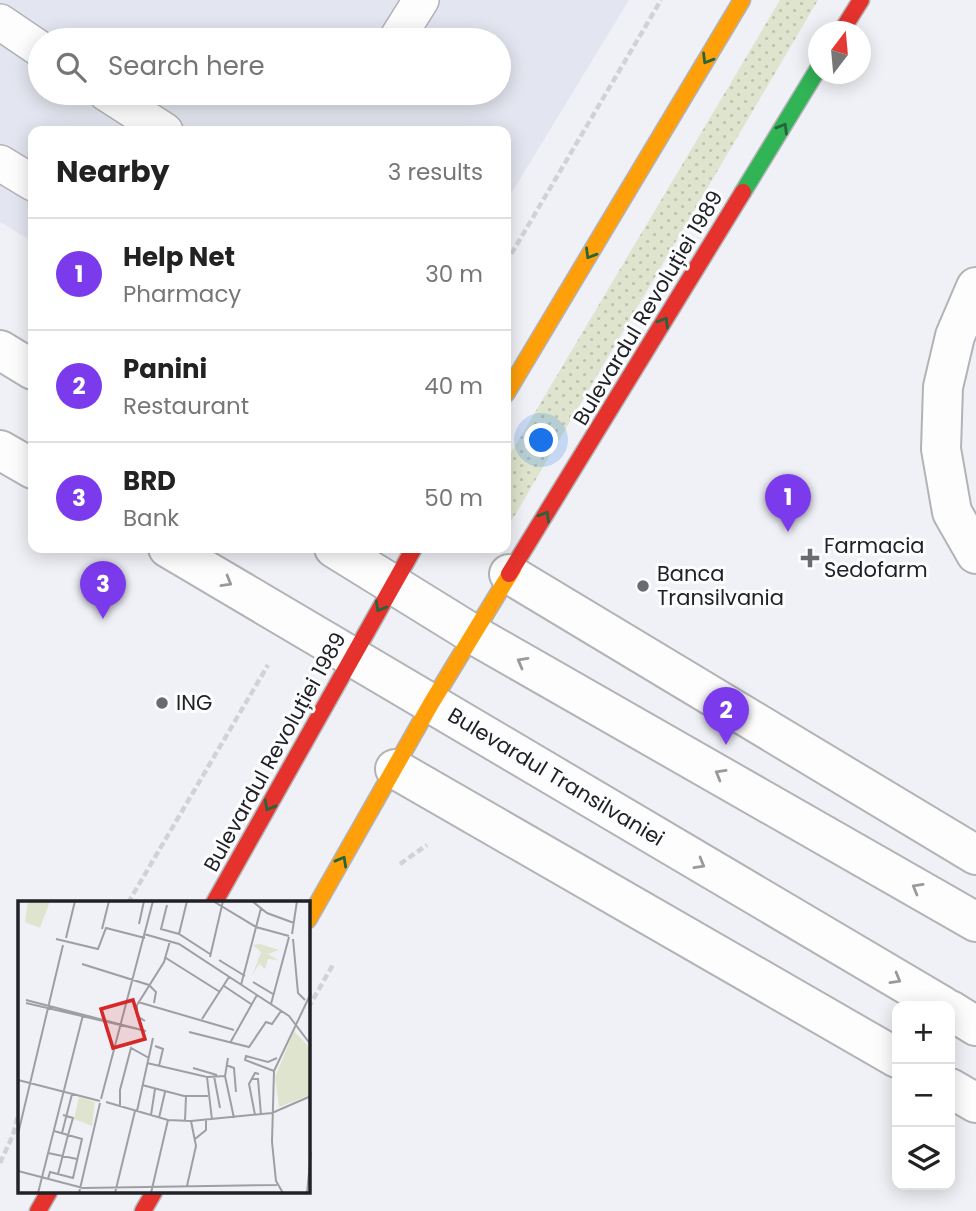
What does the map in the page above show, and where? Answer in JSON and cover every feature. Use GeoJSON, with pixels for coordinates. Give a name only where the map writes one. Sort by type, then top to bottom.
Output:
{"type":"FeatureCollection","features":[{"type":"Feature","properties":{"kind":"main road"},"geometry":{"type":"LineString","coordinates":[[511,386],[742,0]]}},
{"type":"Feature","properties":{"kind":"main road"},"geometry":{"type":"LineString","coordinates":[[848,21],[861,0]]}},
{"type":"Feature","properties":{"kind":"main road","name":"Bulevardul Revoluției 1989"},"geometry":{"type":"LineString","coordinates":[[310,917],[432,702],[809,84]]}},
{"type":"Feature","properties":{"kind":"main road","name":"Bulevardul Revoluției 1989"},"geometry":{"type":"LineString","coordinates":[[215,901],[411,553]]}},
{"type":"Feature","properties":{"kind":"main road"},"geometry":{"type":"LineString","coordinates":[[38,1211],[48,1194]]}},
{"type":"Feature","properties":{"kind":"main road"},"geometry":{"type":"LineString","coordinates":[[143,1211],[153,1194]]}},
{"type":"Feature","properties":{"kind":"street"},"geometry":{"type":"LineString","coordinates":[[976,286],[955,336],[943,387],[941,449],[952,512],[976,554]]}},
{"type":"Feature","properties":{"kind":"street"},"geometry":{"type":"LineString","coordinates":[[0,450],[28,466]]}},
{"type":"Feature","properties":{"kind":"street","name":"Bulevardul Transilvaniei"},"geometry":{"type":"LineString","coordinates":[[177,553],[934,1001]]}},
{"type":"Feature","properties":{"kind":"street"},"geometry":{"type":"LineString","coordinates":[[342,553],[474,634],[976,922]]}},
{"type":"Feature","properties":{"kind":"street"},"geometry":{"type":"LineString","coordinates":[[511,572],[976,855]]}},
{"type":"Feature","properties":{"kind":"street"},"geometry":{"type":"LineString","coordinates":[[395,769],[892,1055]]}},
{"type":"Feature","properties":{"kind":"street"},"geometry":{"type":"LineString","coordinates":[[955,1013],[976,1026]]}},
{"type":"Feature","properties":{"kind":"street"},"geometry":{"type":"LineString","coordinates":[[955,1091],[976,1103]]}},
{"type":"Feature","properties":{"kind":"lane"},"geometry":{"type":"LineString","coordinates":[[404,28],[421,0]]}},
{"type":"Feature","properties":{"kind":"lane"},"geometry":{"type":"LineString","coordinates":[[0,22],[28,41]]}},
{"type":"Feature","properties":{"kind":"lane"},"geometry":{"type":"LineString","coordinates":[[123,105],[152,126]]}},
{"type":"Feature","properties":{"kind":"lane"},"geometry":{"type":"LineString","coordinates":[[0,163],[28,180]]}},
{"type":"Feature","properties":{"kind":"path"},"geometry":{"type":"LineString","coordinates":[[511,255],[661,0]]}},
{"type":"Feature","properties":{"kind":"path"},"geometry":{"type":"LineString","coordinates":[[129,901],[269,662]]}},
{"type":"Feature","properties":{"kind":"path"},"geometry":{"type":"LineString","coordinates":[[0,1163],[13,1135],[18,1116]]}},
{"type":"Feature","properties":{"kind":"shaded area"},"geometry":{"type":"Polygon","coordinates":[[[0,0],[629,0],[511,194],[511,126],[28,126],[28,239],[0,222],[0,0]]]}},
{"type":"Feature","properties":{"kind":"green space"},"geometry":{"type":"Polygon","coordinates":[[[780,0],[818,0],[512,520],[511,453],[780,0]]]}},
{"type":"Feature","properties":{"kind":"traffic: fast"},"geometry":{"type":"LineString","coordinates":[[743,192],[809,84]]}},
{"type":"Feature","properties":{"kind":"traffic: slow"},"geometry":{"type":"LineString","coordinates":[[511,386],[742,0]]}},
{"type":"Feature","properties":{"kind":"traffic: slow"},"geometry":{"type":"LineString","coordinates":[[310,916],[432,702],[513,569]]}},
{"type":"Feature","properties":{"kind":"traffic: jam"},"geometry":{"type":"LineString","coordinates":[[848,21],[861,0]]}},
{"type":"Feature","properties":{"kind":"traffic: jam"},"geometry":{"type":"LineString","coordinates":[[509,574],[743,192]]}},
{"type":"Feature","properties":{"kind":"traffic: jam"},"geometry":{"type":"LineString","coordinates":[[215,901],[411,553]]}},
{"type":"Feature","properties":{"kind":"traffic: jam"},"geometry":{"type":"LineString","coordinates":[[38,1211],[48,1194]]}},
{"type":"Feature","properties":{"kind":"traffic: jam"},"geometry":{"type":"LineString","coordinates":[[143,1211],[153,1194]]}},
{"type":"Feature","properties":{"kind":"place","name":"Help Net"},"geometry":{"type":"Point","coordinates":[788,532]}},
{"type":"Feature","properties":{"kind":"place","name":"Farmacia Sedofarm"},"geometry":{"type":"Point","coordinates":[810,558]}},
{"type":"Feature","properties":{"kind":"place","name":"Banca Transilvania"},"geometry":{"type":"Point","coordinates":[643,586]}},
{"type":"Feature","properties":{"kind":"place","name":"BRD"},"geometry":{"type":"Point","coordinates":[103,619]}},
{"type":"Feature","properties":{"kind":"place","name":"ING"},"geometry":{"type":"Point","coordinates":[162,703]}},
{"type":"Feature","properties":{"kind":"place","name":"Panini"},"geometry":{"type":"Point","coordinates":[726,745]}}]}
